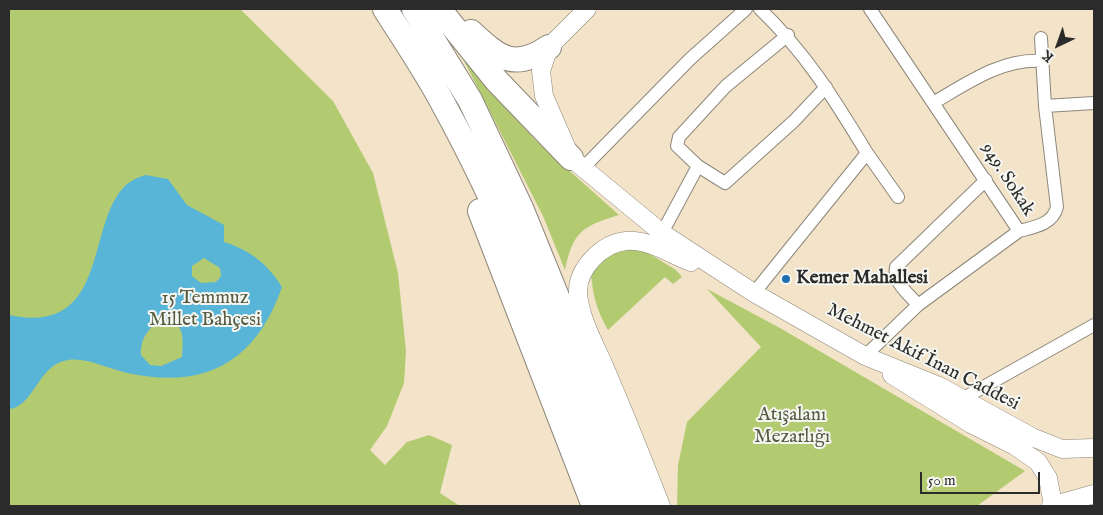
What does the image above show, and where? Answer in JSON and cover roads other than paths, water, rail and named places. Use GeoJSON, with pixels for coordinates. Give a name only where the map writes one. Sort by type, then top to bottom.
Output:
{"type":"FeatureCollection","features":[{"type":"Feature","properties":{"kind":"highway"},"geometry":{"type":"LineString","coordinates":[[385,9],[422,66],[463,141],[510,243],[618,506]]}},
{"type":"Feature","properties":{"kind":"highway"},"geometry":{"type":"LineString","coordinates":[[414,9],[470,100],[521,208],[642,506]]}},
{"type":"Feature","properties":{"kind":"highway"},"geometry":{"type":"LineString","coordinates":[[439,9],[469,29],[491,50],[508,58],[523,61],[534,57],[549,47]]}},
{"type":"Feature","properties":{"kind":"highway"},"geometry":{"type":"LineString","coordinates":[[439,9],[497,81],[577,163]]}},
{"type":"Feature","properties":{"kind":"highway"},"geometry":{"type":"LineString","coordinates":[[422,66],[594,506]]}},
{"type":"Feature","properties":{"kind":"main road"},"geometry":{"type":"LineString","coordinates":[[577,163],[544,96],[542,72],[549,47],[587,9]]}},
{"type":"Feature","properties":{"kind":"main road","name":"Mehmet Akif İnan Caddesi"},"geometry":{"type":"LineString","coordinates":[[577,163],[662,233],[724,275],[865,356],[938,386],[1032,437],[1062,449],[1094,448]]}},
{"type":"Feature","properties":{"kind":"main road"},"geometry":{"type":"LineString","coordinates":[[661,506],[587,327],[578,291],[582,276],[594,256],[609,246],[627,241],[651,245],[724,275]]}},
{"type":"Feature","properties":{"kind":"main road"},"geometry":{"type":"LineString","coordinates":[[865,356],[901,381],[972,424],[1016,446],[1038,462],[1048,478],[1053,506],[1094,494]]}},
{"type":"Feature","properties":{"kind":"street"},"geometry":{"type":"LineString","coordinates":[[577,163],[746,9]]}},
{"type":"Feature","properties":{"kind":"street"},"geometry":{"type":"LineString","coordinates":[[760,9],[788,35],[826,87],[867,153],[898,197]]}},
{"type":"Feature","properties":{"kind":"street","name":"949. Sokak"},"geometry":{"type":"LineString","coordinates":[[865,356],[918,305],[1019,231],[870,9]]}},
{"type":"Feature","properties":{"kind":"street"},"geometry":{"type":"LineString","coordinates":[[788,35],[726,86],[679,137],[677,146],[698,166],[725,183],[787,127],[826,87]]}},
{"type":"Feature","properties":{"kind":"street"},"geometry":{"type":"LineString","coordinates":[[1019,231],[1044,224],[1055,215],[1057,207],[1045,106],[1041,38]]}},
{"type":"Feature","properties":{"kind":"street"},"geometry":{"type":"LineString","coordinates":[[933,104],[978,77],[1009,64],[1042,61]]}},
{"type":"Feature","properties":{"kind":"street"},"geometry":{"type":"LineString","coordinates":[[1045,106],[1094,103]]}},
{"type":"Feature","properties":{"kind":"street"},"geometry":{"type":"LineString","coordinates":[[754,293],[867,153]]}},
{"type":"Feature","properties":{"kind":"street"},"geometry":{"type":"LineString","coordinates":[[662,233],[698,166]]}},
{"type":"Feature","properties":{"kind":"street"},"geometry":{"type":"LineString","coordinates":[[918,305],[898,281],[895,274],[896,267],[986,180]]}},
{"type":"Feature","properties":{"kind":"street"},"geometry":{"type":"LineString","coordinates":[[962,398],[1094,325]]}},
{"type":"Feature","properties":{"kind":"water"},"geometry":{"type":"Polygon","coordinates":[[[146,175],[168,179],[187,205],[224,225],[224,242],[242,249],[258,259],[271,271],[282,287],[271,313],[258,334],[242,352],[224,364],[203,373],[180,377],[155,377],[127,373],[82,360],[68,360],[58,363],[50,369],[25,401],[9,409],[9,315],[45,317],[69,306],[84,286],[111,207],[125,186],[146,175]],[[204,258],[192,266],[192,276],[201,283],[216,282],[221,276],[220,268],[204,258]],[[164,320],[150,329],[142,343],[141,355],[150,365],[161,366],[182,357],[183,339],[180,328],[171,321],[164,320]]]}},
{"type":"Feature","properties":{"kind":"place","name":"Kemer Mahallesi"},"geometry":{"type":"Point","coordinates":[786,279]}},
{"type":"Feature","properties":{"kind":"park label","name":"15 Temmuz Millet Bahçesi"},"geometry":{"type":"Point","coordinates":[205,310]}},
{"type":"Feature","properties":{"kind":"park label","name":"Atışalanı Mezarlığı"},"geometry":{"type":"Point","coordinates":[792,427]}}]}
